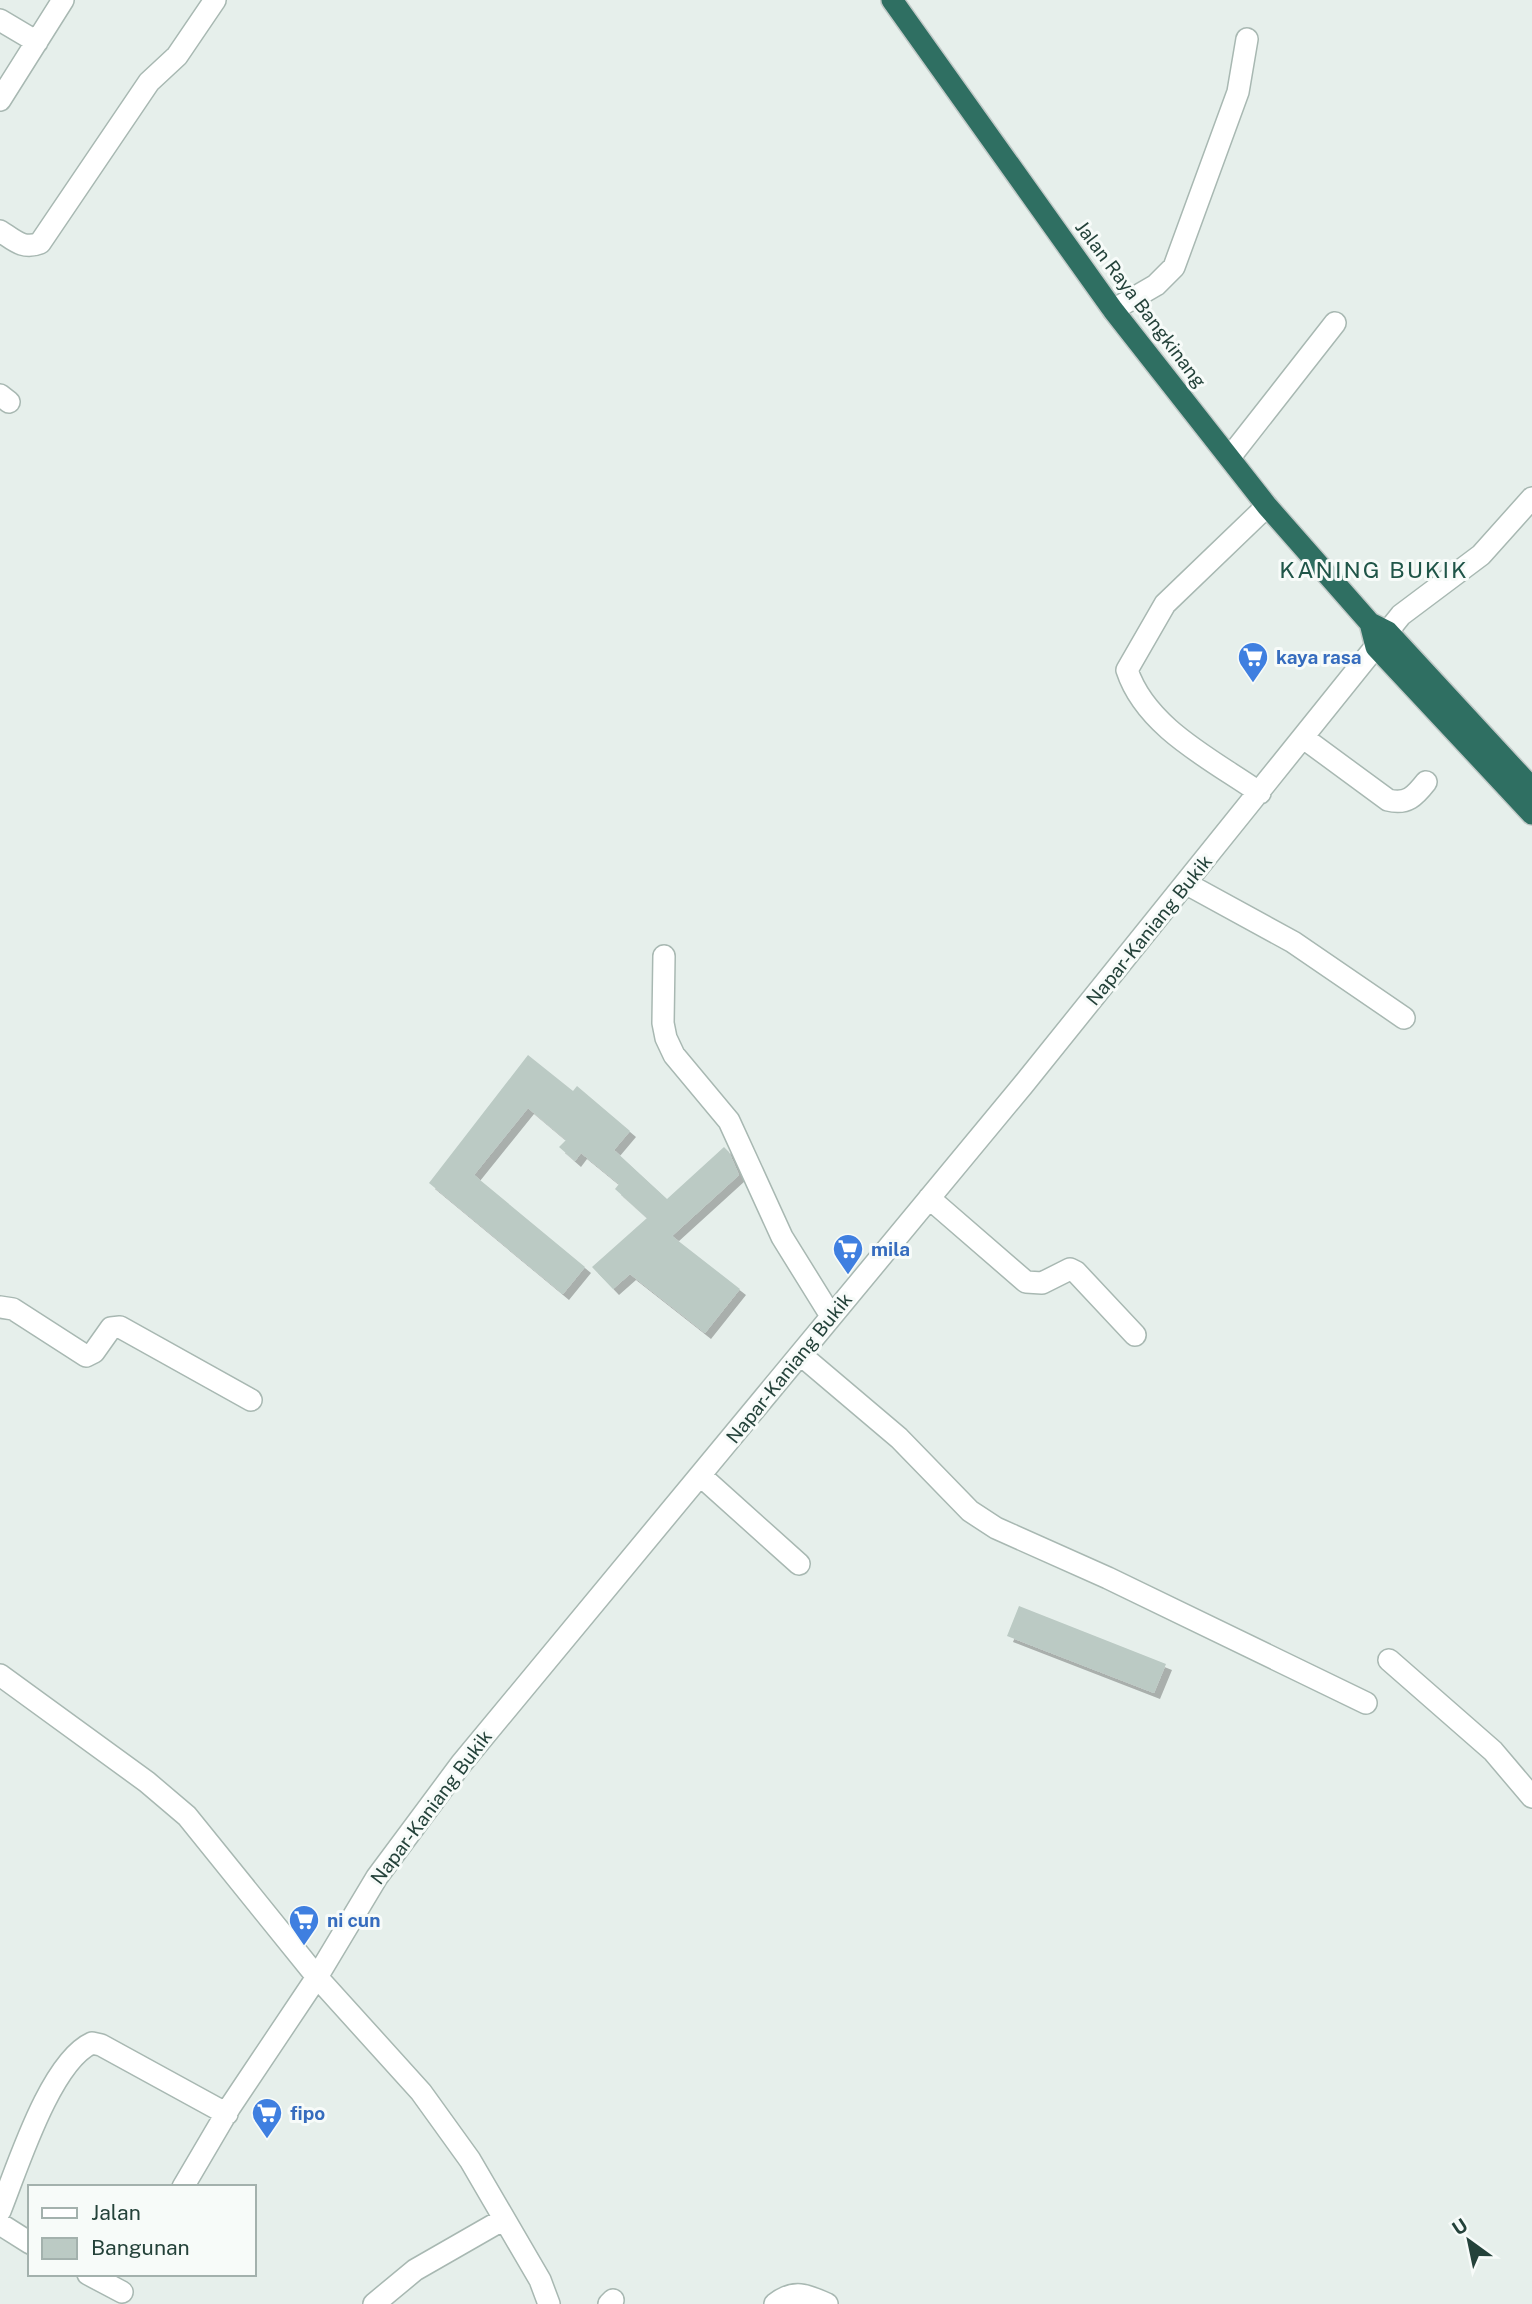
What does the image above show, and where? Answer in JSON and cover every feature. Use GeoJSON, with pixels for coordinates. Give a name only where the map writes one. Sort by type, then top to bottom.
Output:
{"type":"FeatureCollection","features":[{"type":"Feature","properties":{"kind":"highway","name":"Jalan Raya Bangkinang"},"geometry":{"type":"LineString","coordinates":[[892,0],[1113,310],[1266,506],[1532,814]]}},
{"type":"Feature","properties":{"kind":"highway","name":"Jalan Raya Bangkinang"},"geometry":{"type":"LineString","coordinates":[[1378,634],[1532,788]]}},
{"type":"Feature","properties":{"kind":"street"},"geometry":{"type":"LineString","coordinates":[[0,100],[63,0]]}},
{"type":"Feature","properties":{"kind":"street"},"geometry":{"type":"LineString","coordinates":[[0,231],[21,245],[30,247],[40,243],[149,82],[177,56],[215,0]]}},
{"type":"Feature","properties":{"kind":"street"},"geometry":{"type":"LineString","coordinates":[[0,20],[37,42]]}},
{"type":"Feature","properties":{"kind":"street"},"geometry":{"type":"LineString","coordinates":[[1113,310],[1156,285],[1174,267],[1238,92],[1247,39]]}},
{"type":"Feature","properties":{"kind":"street"},"geometry":{"type":"LineString","coordinates":[[1230,457],[1335,323]]}},
{"type":"Feature","properties":{"kind":"street","name":"Napar-Kaniang Bukik"},"geometry":{"type":"LineString","coordinates":[[184,2185],[227,2114],[317,1977],[377,1877],[444,1786],[582,1614],[701,1476],[1305,739],[1378,634],[1496,541],[1532,498]]}},
{"type":"Feature","properties":{"kind":"street"},"geometry":{"type":"LineString","coordinates":[[1260,793],[1166,727],[1143,702],[1128,670],[1165,604],[1266,506]]}},
{"type":"Feature","properties":{"kind":"street"},"geometry":{"type":"LineString","coordinates":[[1305,739],[1388,800],[1398,803],[1409,800],[1426,782]]}},
{"type":"Feature","properties":{"kind":"street"},"geometry":{"type":"LineString","coordinates":[[1187,884],[1293,942],[1404,1018]]}},
{"type":"Feature","properties":{"kind":"street"},"geometry":{"type":"LineString","coordinates":[[664,956],[663,1023],[666,1038],[674,1055],[729,1121],[782,1237],[831,1316]]}},
{"type":"Feature","properties":{"kind":"street"},"geometry":{"type":"LineString","coordinates":[[929,1198],[1026,1282],[1042,1283],[1062,1270],[1070,1269],[1076,1272],[1135,1335]]}},
{"type":"Feature","properties":{"kind":"street"},"geometry":{"type":"LineString","coordinates":[[0,1307],[13,1309],[86,1356],[94,1352],[111,1328],[120,1327],[251,1400]]}},
{"type":"Feature","properties":{"kind":"street"},"geometry":{"type":"LineString","coordinates":[[801,1354],[898,1438],[970,1511],[996,1528],[1108,1578],[1366,1703]]}},
{"type":"Feature","properties":{"kind":"street"},"geometry":{"type":"LineString","coordinates":[[701,1476],[799,1564]]}},
{"type":"Feature","properties":{"kind":"street"},"geometry":{"type":"LineString","coordinates":[[1389,1660],[1493,1751],[1532,1797]]}},
{"type":"Feature","properties":{"kind":"street"},"geometry":{"type":"LineString","coordinates":[[0,1675],[168,1798],[317,1977],[421,2092],[470,2160],[540,2280],[549,2304]]}},
{"type":"Feature","properties":{"kind":"street"},"geometry":{"type":"LineString","coordinates":[[0,2211],[40,2109],[76,2055],[92,2043],[102,2045],[227,2114]]}},
{"type":"Feature","properties":{"kind":"street"},"geometry":{"type":"LineString","coordinates":[[374,2304],[415,2270],[503,2220]]}},
{"type":"Feature","properties":{"kind":"street"},"geometry":{"type":"LineString","coordinates":[[0,2224],[28,2243]]}},
{"type":"Feature","properties":{"kind":"street"},"geometry":{"type":"LineString","coordinates":[[92,2276],[123,2290]]}},
{"type":"Feature","properties":{"kind":"street"},"geometry":{"type":"LineString","coordinates":[[775,2304],[783,2298],[799,2293],[827,2304]]}},
{"type":"Feature","properties":{"kind":"building"},"geometry":{"type":"Polygon","coordinates":[[[528,1055],[573,1091],[577,1086],[630,1131],[614,1150],[667,1199],[724,1147],[729,1152],[739,1175],[672,1236],[740,1289],[705,1333],[630,1274],[613,1289],[592,1267],[647,1218],[615,1189],[619,1184],[581,1153],[575,1161],[559,1147],[566,1140],[528,1108],[474,1175],[585,1267],[563,1294],[429,1183],[528,1055]]]}},
{"type":"Feature","properties":{"kind":"building"},"geometry":{"type":"Polygon","coordinates":[[[1019,1606],[1166,1664],[1154,1693],[1007,1636],[1019,1606]]]}},
{"type":"Feature","properties":{"kind":"place","name":"kaya rasa"},"geometry":{"type":"Point","coordinates":[1253,684]}},
{"type":"Feature","properties":{"kind":"place","name":"mila"},"geometry":{"type":"Point","coordinates":[848,1276]}},
{"type":"Feature","properties":{"kind":"place","name":"ni cun"},"geometry":{"type":"Point","coordinates":[304,1947]}},
{"type":"Feature","properties":{"kind":"place","name":"fipo"},"geometry":{"type":"Point","coordinates":[267,2140]}},
{"type":"Feature","properties":{"kind":"district","name":"KANING BUKIK"},"geometry":{"type":"Point","coordinates":[1374,570]}}]}
